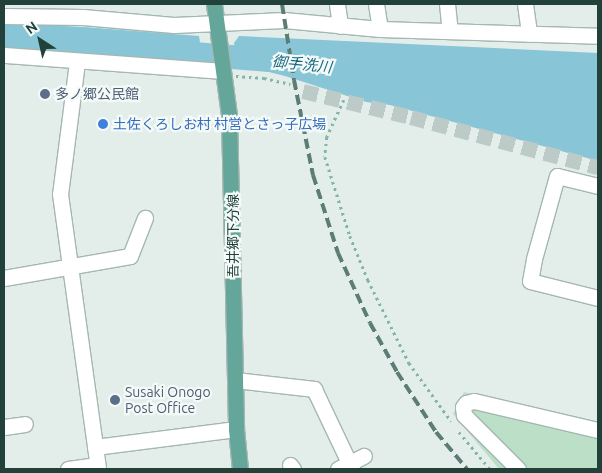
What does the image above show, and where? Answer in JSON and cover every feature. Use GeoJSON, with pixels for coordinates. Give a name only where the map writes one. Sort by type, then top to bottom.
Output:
{"type":"FeatureCollection","features":[{"type":"Feature","properties":{"kind":"main road","name":"吾井郷下分線"},"geometry":{"type":"LineString","coordinates":[[214,4],[226,71],[229,115],[236,429],[240,469]]}},
{"type":"Feature","properties":{"kind":"street"},"geometry":{"type":"LineString","coordinates":[[337,4],[340,26]]}},
{"type":"Feature","properties":{"kind":"street"},"geometry":{"type":"LineString","coordinates":[[376,4],[380,29]]}},
{"type":"Feature","properties":{"kind":"street"},"geometry":{"type":"LineString","coordinates":[[447,4],[450,31]]}},
{"type":"Feature","properties":{"kind":"street"},"geometry":{"type":"LineString","coordinates":[[525,4],[529,34]]}},
{"type":"Feature","properties":{"kind":"street"},"geometry":{"type":"LineString","coordinates":[[4,16],[83,17],[217,28],[284,20],[380,29],[598,36]]}},
{"type":"Feature","properties":{"kind":"street"},"geometry":{"type":"LineString","coordinates":[[4,55],[77,62],[226,71]]}},
{"type":"Feature","properties":{"kind":"street"},"geometry":{"type":"LineString","coordinates":[[68,469],[98,467],[60,184],[77,62]]}},
{"type":"Feature","properties":{"kind":"street"},"geometry":{"type":"LineString","coordinates":[[598,186],[557,176],[530,281],[598,298]]}},
{"type":"Feature","properties":{"kind":"street"},"geometry":{"type":"LineString","coordinates":[[4,278],[130,256],[145,218]]}},
{"type":"Feature","properties":{"kind":"street"},"geometry":{"type":"LineString","coordinates":[[235,380],[314,389],[346,467],[364,456]]}},
{"type":"Feature","properties":{"kind":"street"},"geometry":{"type":"LineString","coordinates":[[518,469],[464,415],[462,407],[466,403],[474,401],[598,430]]}},
{"type":"Feature","properties":{"kind":"street"},"geometry":{"type":"LineString","coordinates":[[4,427],[25,424]]}},
{"type":"Feature","properties":{"kind":"street"},"geometry":{"type":"LineString","coordinates":[[95,447],[236,429]]}},
{"type":"Feature","properties":{"kind":"path"},"geometry":{"type":"LineString","coordinates":[[226,71],[290,84]]}},
{"type":"Feature","properties":{"kind":"path"},"geometry":{"type":"LineString","coordinates":[[344,100],[327,137],[325,157],[350,236],[368,280],[408,363],[453,424]]}},
{"type":"Feature","properties":{"kind":"path"},"geometry":{"type":"LineString","coordinates":[[459,431],[490,469]]}},
{"type":"Feature","properties":{"kind":"green space"},"geometry":{"type":"Polygon","coordinates":[[[464,392],[598,427],[598,469],[499,469],[453,414],[464,392]]]}},
{"type":"Feature","properties":{"kind":"water"},"geometry":{"type":"Polygon","coordinates":[[[4,23],[199,36],[203,62],[4,48],[4,23]]]}},
{"type":"Feature","properties":{"kind":"water"},"geometry":{"type":"Polygon","coordinates":[[[239,36],[598,53],[598,161],[390,105],[366,102],[285,76],[237,64],[234,43],[239,36]]]}},
{"type":"Feature","properties":{"kind":"waterway","name":"御手洗川"},"geometry":{"type":"LineString","coordinates":[[170,52],[269,60]]}},
{"type":"Feature","properties":{"kind":"tunnel"},"geometry":{"type":"LineString","coordinates":[[303,91],[411,117],[598,167]]}},
{"type":"Feature","properties":{"kind":"railway"},"geometry":{"type":"LineString","coordinates":[[282,4],[294,80],[313,175],[338,253],[370,323],[397,372],[436,432],[467,469]]}},
{"type":"Feature","properties":{"kind":"place","name":"多ノ郷公民館"},"geometry":{"type":"Point","coordinates":[45,94]}},
{"type":"Feature","properties":{"kind":"place","name":"土佐くろしお村 村営とさっ子広場"},"geometry":{"type":"Point","coordinates":[103,124]}},
{"type":"Feature","properties":{"kind":"place","name":"Susaki Onogo Post Office"},"geometry":{"type":"Point","coordinates":[115,400]}}]}
